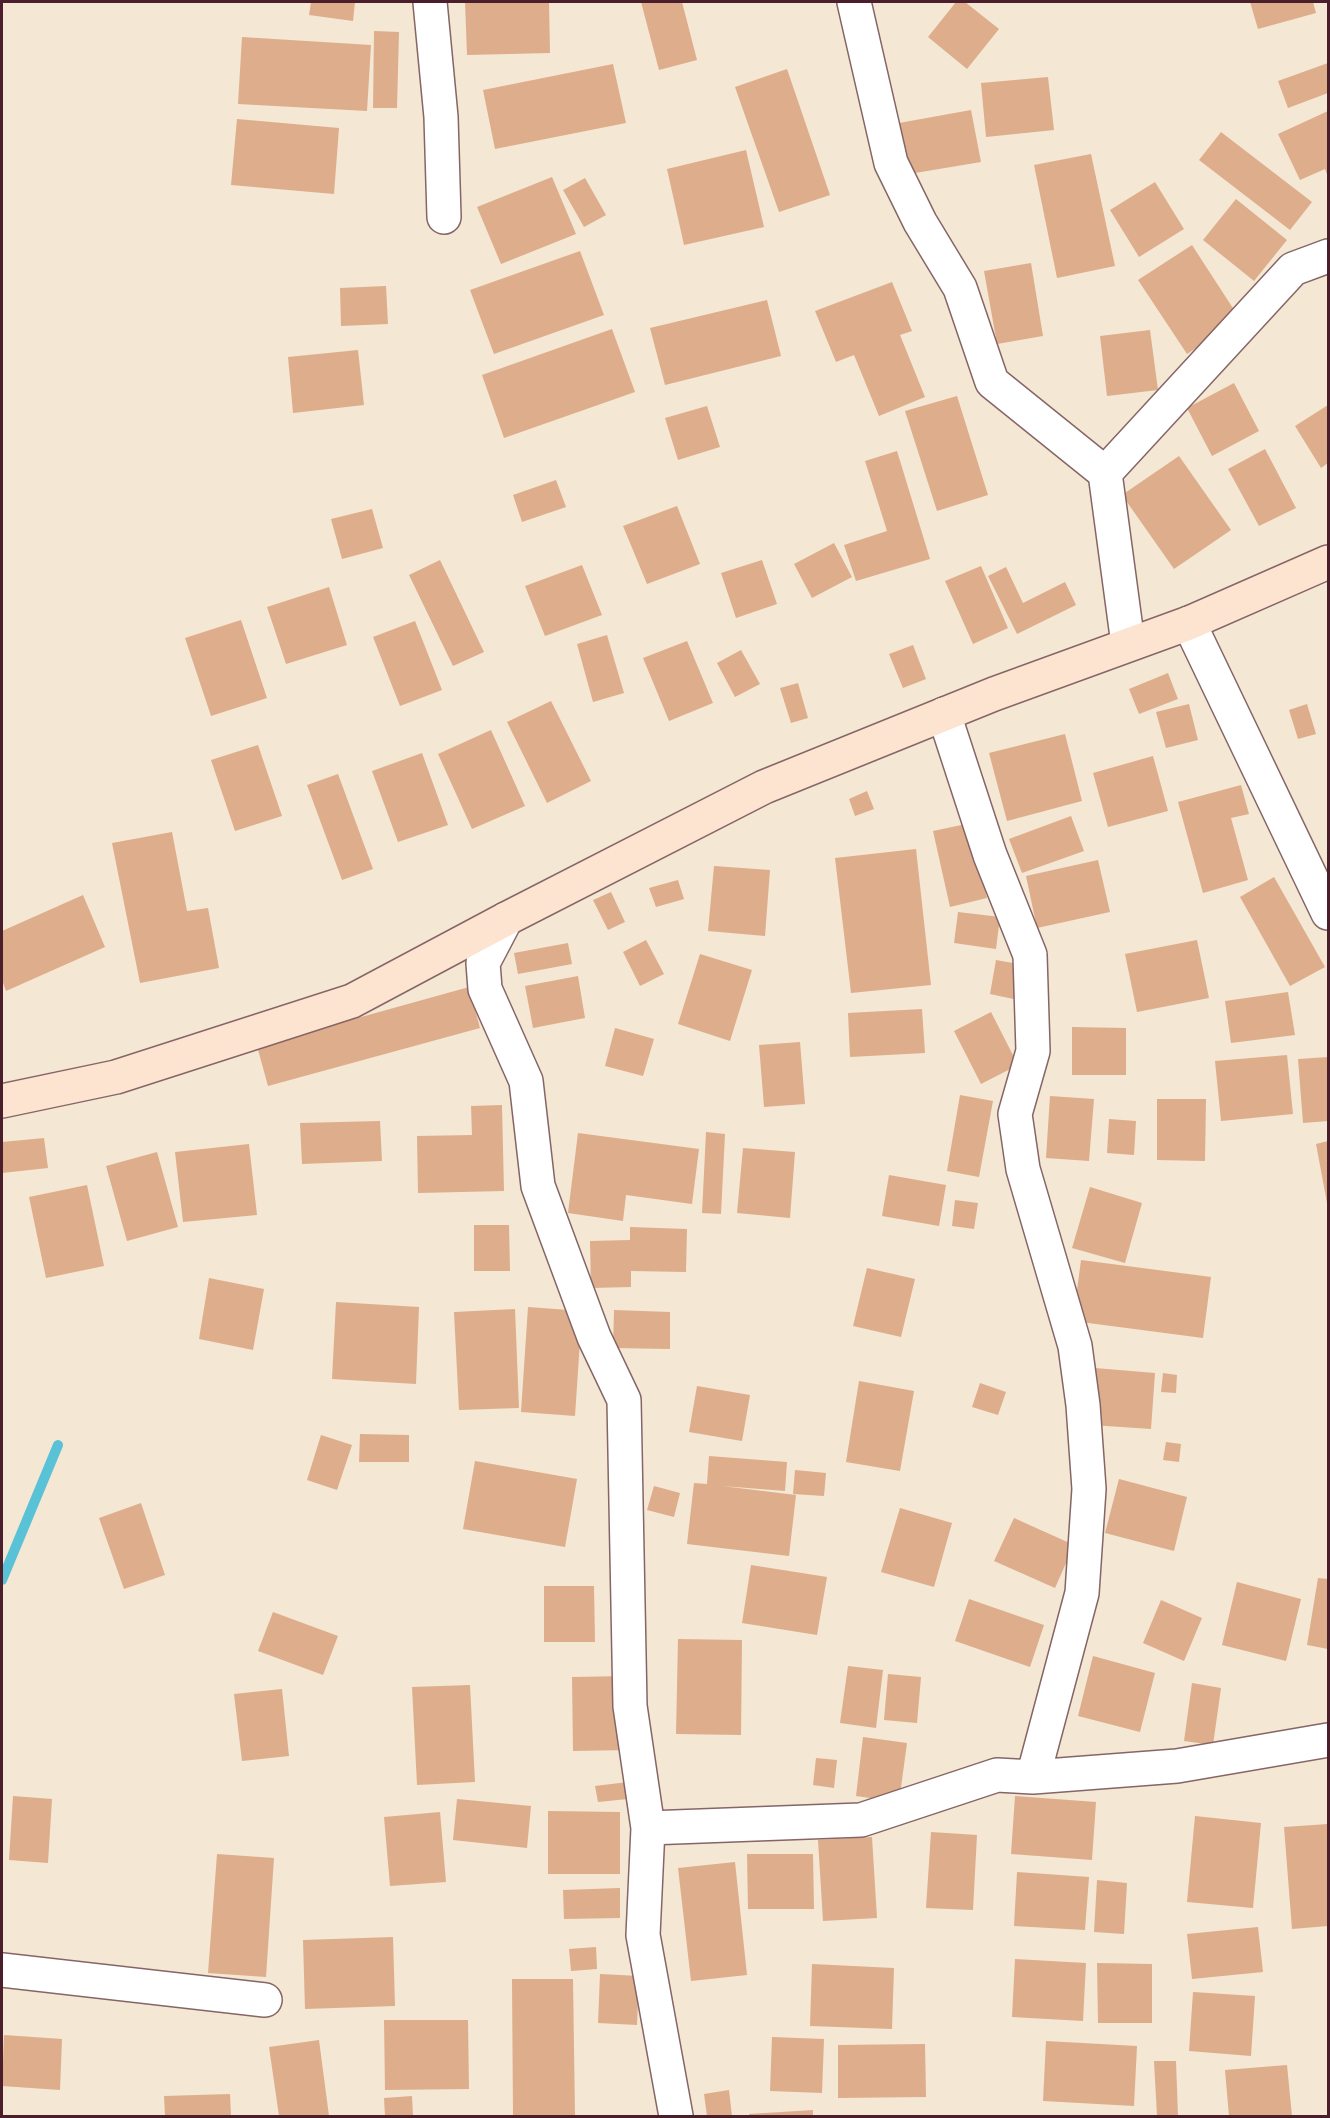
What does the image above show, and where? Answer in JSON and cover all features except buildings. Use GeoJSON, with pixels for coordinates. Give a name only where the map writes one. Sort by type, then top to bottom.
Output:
{"type":"FeatureCollection","features":[{"type":"Feature","properties":{"kind":"street"},"geometry":{"type":"LineString","coordinates":[[430,2],[441,117],[444,217]]}},
{"type":"Feature","properties":{"kind":"street"},"geometry":{"type":"LineString","coordinates":[[854,2],[891,163],[920,222],[960,288],[993,381],[1105,473],[1128,644]]}},
{"type":"Feature","properties":{"kind":"street"},"geometry":{"type":"LineString","coordinates":[[1105,473],[1293,269],[1329,256]]}},
{"type":"Feature","properties":{"kind":"street"},"geometry":{"type":"LineString","coordinates":[[2,1101],[116,1077],[352,1001],[764,787],[944,714],[1189,623],[1329,562]]}},
{"type":"Feature","properties":{"kind":"street"},"geometry":{"type":"LineString","coordinates":[[1189,623],[1329,914]]}},
{"type":"Feature","properties":{"kind":"street"},"geometry":{"type":"LineString","coordinates":[[944,714],[990,855],[1030,955],[1033,1051],[1015,1114],[1023,1169],[1075,1346],[1083,1405],[1089,1489],[1082,1593],[1033,1777]]}},
{"type":"Feature","properties":{"kind":"street"},"geometry":{"type":"LineString","coordinates":[[506,919],[483,963],[485,989],[526,1081],[538,1186],[594,1337],[624,1400],[630,1706],[648,1828],[643,1935],[676,2116]]}},
{"type":"Feature","properties":{"kind":"street"},"geometry":{"type":"LineString","coordinates":[[648,1828],[861,1820],[997,1775],[1033,1777],[1177,1766],[1329,1740]]}},
{"type":"Feature","properties":{"kind":"street"},"geometry":{"type":"LineString","coordinates":[[2,1970],[265,2000]]}},
{"type":"Feature","properties":{"kind":"waterway"},"geometry":{"type":"LineString","coordinates":[[2,1580],[58,1445]]}}]}
